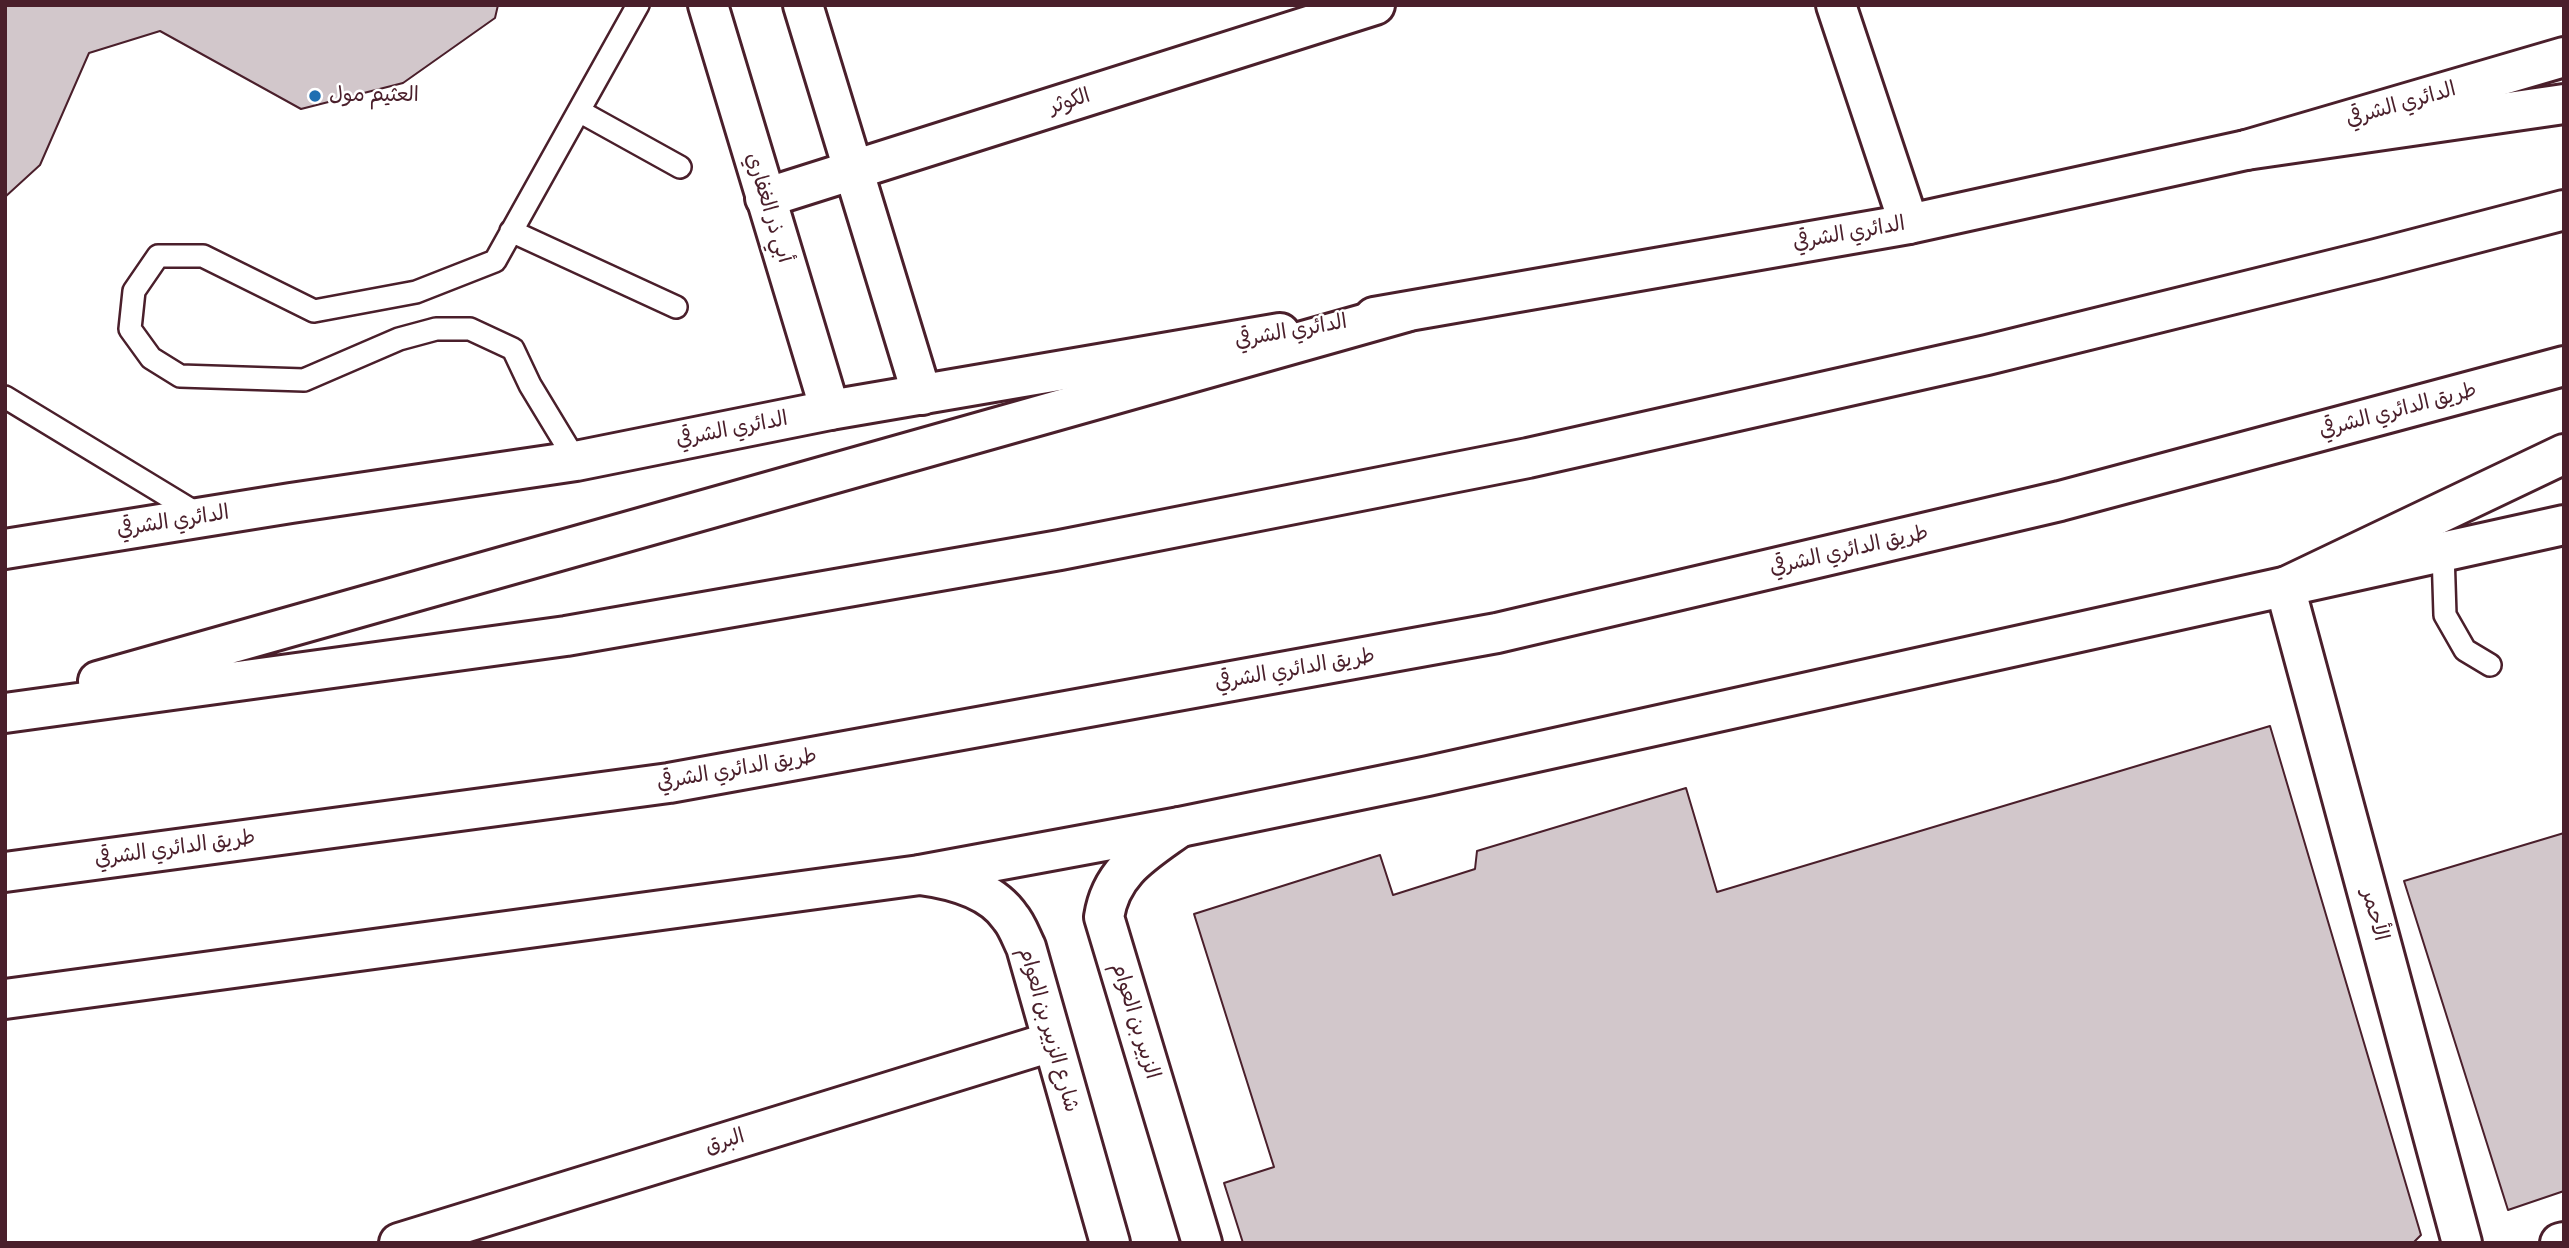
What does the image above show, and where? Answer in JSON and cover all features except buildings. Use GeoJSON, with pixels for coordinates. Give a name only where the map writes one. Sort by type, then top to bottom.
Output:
{"type":"FeatureCollection","features":[{"type":"Feature","properties":{"kind":"main road","name":"أبي ذر الغفاري"},"geometry":{"type":"LineString","coordinates":[[708,5],[830,410]]}},
{"type":"Feature","properties":{"kind":"main road"},"geometry":{"type":"LineString","coordinates":[[803,5],[922,394]]}},
{"type":"Feature","properties":{"kind":"main road","name":"الكوثر"},"geometry":{"type":"LineString","coordinates":[[765,198],[1375,5]]}},
{"type":"Feature","properties":{"kind":"main road"},"geometry":{"type":"LineString","coordinates":[[1836,5],[1909,224]]}},
{"type":"Feature","properties":{"kind":"main road","name":"الدائري الشرقي"},"geometry":{"type":"LineString","coordinates":[[5,549],[576,461],[830,410],[1909,224],[2246,150],[2564,57]]}},
{"type":"Feature","properties":{"kind":"main road"},"geometry":{"type":"LineString","coordinates":[[2246,150],[2564,104]]}},
{"type":"Feature","properties":{"kind":"main road"},"geometry":{"type":"LineString","coordinates":[[5,713],[566,636],[1060,550],[1515,461],[1987,355],[2564,210]]}},
{"type":"Feature","properties":{"kind":"main road"},"geometry":{"type":"LineString","coordinates":[[5,707],[1406,312]]}},
{"type":"Feature","properties":{"kind":"main road","name":"طريق الدائري الشرقي"},"geometry":{"type":"LineString","coordinates":[[5,872],[669,783],[1497,633],[2060,501],[2564,366]]}},
{"type":"Feature","properties":{"kind":"main road"},"geometry":{"type":"LineString","coordinates":[[2286,586],[2564,454]]}},
{"type":"Feature","properties":{"kind":"main road"},"geometry":{"type":"LineString","coordinates":[[5,999],[920,875],[1180,827],[1428,776],[2564,525]]}},
{"type":"Feature","properties":{"kind":"main road","name":"الأحمر"},"geometry":{"type":"LineString","coordinates":[[2286,586],[2462,1243]]}},
{"type":"Feature","properties":{"kind":"main road","name":"الزبير بن العوام"},"geometry":{"type":"LineString","coordinates":[[1180,827],[1135,860],[1116,880],[1107,899],[1104,917],[1202,1243]]}},
{"type":"Feature","properties":{"kind":"main road","name":"شارع الزبير بن العوام"},"geometry":{"type":"LineString","coordinates":[[920,875],[951,879],[983,894],[1010,916],[1026,947],[1110,1243]]}},
{"type":"Feature","properties":{"kind":"main road","name":"البرق"},"geometry":{"type":"LineString","coordinates":[[399,1243],[1051,1042]]}},
{"type":"Feature","properties":{"kind":"lane"},"geometry":{"type":"LineString","coordinates":[[576,461],[530,385],[513,349],[470,329],[436,330],[399,339],[304,380],[180,376],[151,358],[130,329],[134,291],[158,256],[204,256],[314,311],[416,292],[495,261],[638,5]]}},
{"type":"Feature","properties":{"kind":"lane"},"geometry":{"type":"LineString","coordinates":[[579,111],[680,167]]}},
{"type":"Feature","properties":{"kind":"lane"},"geometry":{"type":"LineString","coordinates":[[511,231],[676,307]]}},
{"type":"Feature","properties":{"kind":"lane"},"geometry":{"type":"LineString","coordinates":[[5,397],[203,517]]}},
{"type":"Feature","properties":{"kind":"lane"},"geometry":{"type":"LineString","coordinates":[[2443,552],[2445,615],[2465,650],[2490,664]]}},
{"type":"Feature","properties":{"kind":"place","name":"العثيم مول"},"geometry":{"type":"Point","coordinates":[315,96]}}]}
